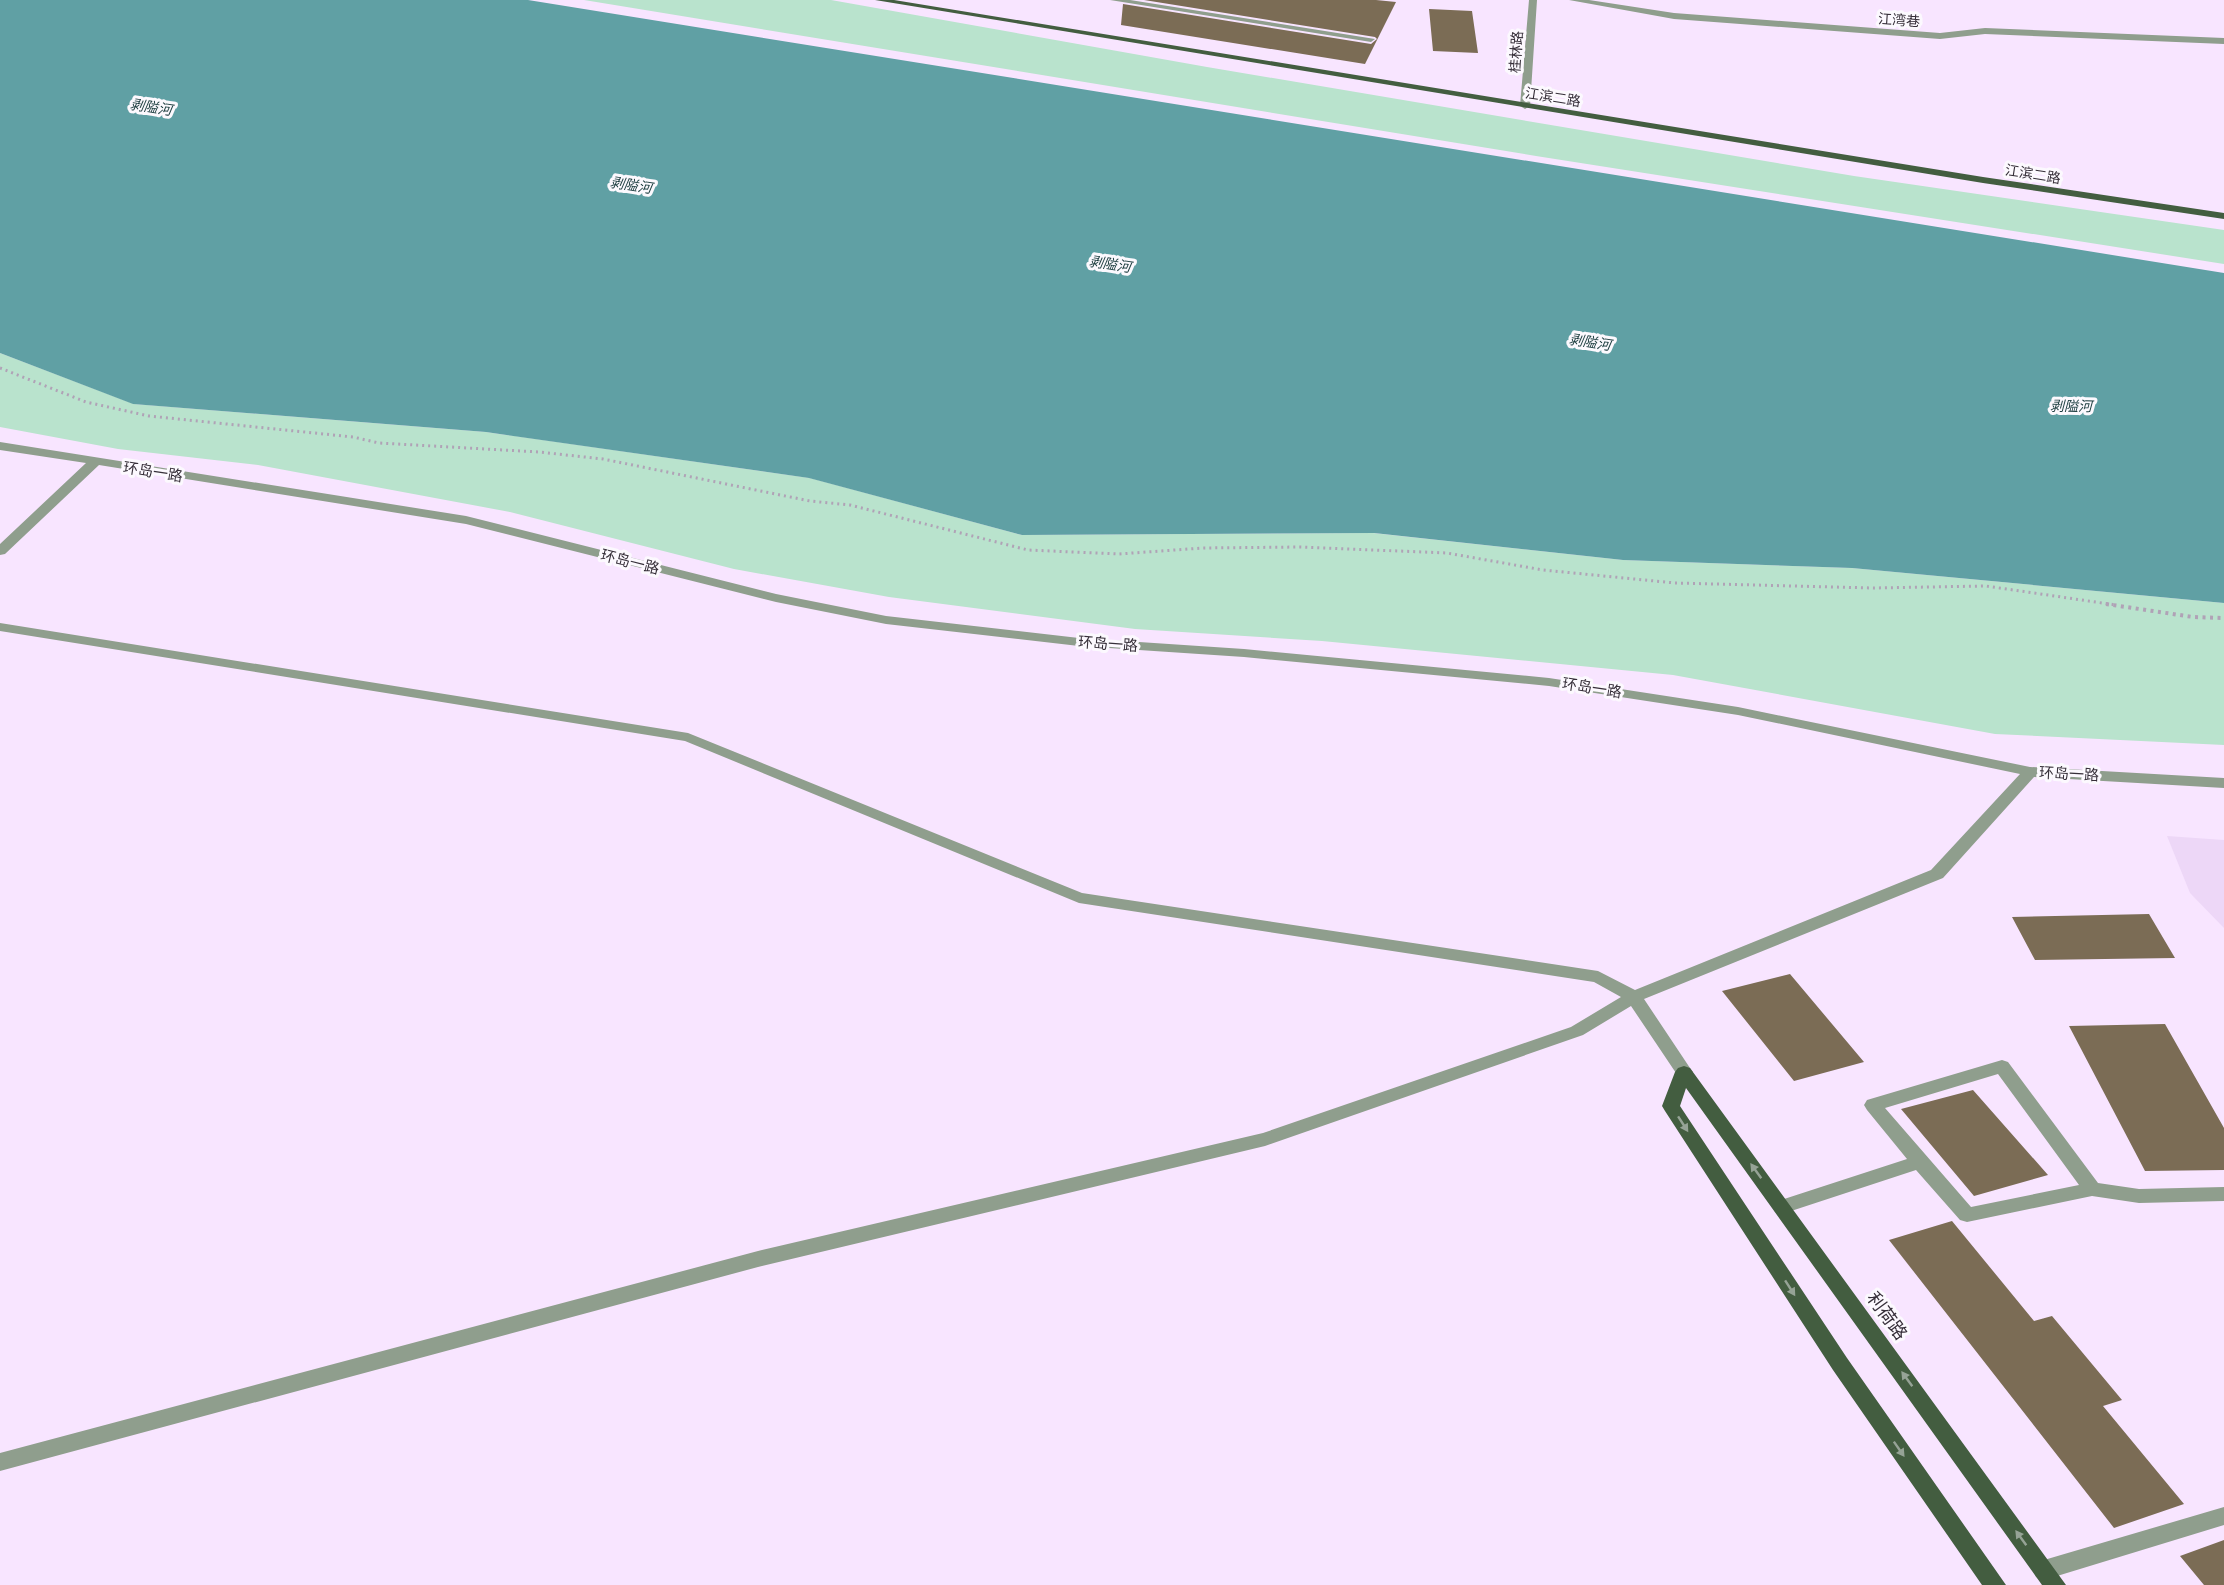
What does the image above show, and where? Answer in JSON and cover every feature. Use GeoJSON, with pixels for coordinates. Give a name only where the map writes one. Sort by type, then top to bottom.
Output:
{"type":"FeatureCollection","features":[{"type":"Feature","properties":{"kind":"main road","name":"江滨二路"},"geometry":{"type":"LineString","coordinates":[[879,0],[1525,106],[2224,216]]}},
{"type":"Feature","properties":{"kind":"main road","name":"利荷路"},"geometry":{"type":"LineString","coordinates":[[1684,1072],[2050,1577]]}},
{"type":"Feature","properties":{"kind":"main road"},"geometry":{"type":"LineString","coordinates":[[1684,1072],[1671,1106],[1840,1364],[1995,1585]]}},
{"type":"Feature","properties":{"kind":"street"},"geometry":{"type":"LineString","coordinates":[[1114,0],[1371,39]]}},
{"type":"Feature","properties":{"kind":"street","name":"桂林路"},"geometry":{"type":"LineString","coordinates":[[1525,106],[1533,0]]}},
{"type":"Feature","properties":{"kind":"street","name":"江湾巷"},"geometry":{"type":"LineString","coordinates":[[1573,0],[1674,16],[1940,36],[1985,31],[2224,41]]}},
{"type":"Feature","properties":{"kind":"street","name":"环岛一路"},"geometry":{"type":"LineString","coordinates":[[0,446],[94,463],[466,520],[776,598],[886,620],[1079,642],[1244,653],[1549,682],[1738,711],[2030,772],[2224,783]]}},
{"type":"Feature","properties":{"kind":"street"},"geometry":{"type":"LineString","coordinates":[[0,550],[94,463]]}},
{"type":"Feature","properties":{"kind":"street"},"geometry":{"type":"LineString","coordinates":[[0,627],[688,737],[1079,898],[1598,977],[1634,997]]}},
{"type":"Feature","properties":{"kind":"street"},"geometry":{"type":"LineString","coordinates":[[0,1461],[758,1259],[1265,1139],[1577,1031],[1634,997],[1937,874],[2030,772]]}},
{"type":"Feature","properties":{"kind":"street","name":"利荷路"},"geometry":{"type":"LineString","coordinates":[[1634,997],[1684,1072]]}},
{"type":"Feature","properties":{"kind":"street"},"geometry":{"type":"LineString","coordinates":[[2092,1189],[2002,1066],[1873,1105],[1967,1215],[2092,1189],[2139,1196],[2224,1194]]}},
{"type":"Feature","properties":{"kind":"street"},"geometry":{"type":"LineString","coordinates":[[1782,1207],[1920,1162]]}},
{"type":"Feature","properties":{"kind":"street"},"geometry":{"type":"LineString","coordinates":[[2050,1577],[2224,1516]]}},
{"type":"Feature","properties":{"kind":"path"},"geometry":{"type":"LineString","coordinates":[[0,368],[86,402],[149,416],[353,437],[379,443],[539,452],[603,459],[810,501],[850,505],[1028,550],[1119,554],[1203,548],[1301,547],[1447,553],[1544,570],[1675,583],[1873,588],[1986,586],[2193,617],[2224,618]]}},
{"type":"Feature","properties":{"kind":"shaded area"},"geometry":{"type":"Polygon","coordinates":[[[584,0],[831,0],[1207,67],[1854,176],[2224,230],[2224,264],[1536,156],[584,0]]]}},
{"type":"Feature","properties":{"kind":"shaded area"},"geometry":{"type":"Polygon","coordinates":[[[0,353],[134,404],[486,432],[810,478],[1022,535],[1373,533],[1623,560],[1852,568],[2224,603],[2224,745],[1995,734],[1673,675],[1322,641],[1135,629],[889,597],[734,569],[510,512],[258,465],[118,449],[0,427],[0,353]]]}},
{"type":"Feature","properties":{"kind":"shaded area"},"geometry":{"type":"Polygon","coordinates":[[[2167,836],[2224,840],[2224,928],[2190,893],[2167,836]]]}},
{"type":"Feature","properties":{"kind":"water","name":"剥隘河"},"geometry":{"type":"Polygon","coordinates":[[[0,0],[528,0],[2224,273],[2224,603],[1852,568],[1623,560],[1374,533],[1022,535],[809,478],[486,432],[133,404],[0,353],[0,0]]]}},
{"type":"Feature","properties":{"kind":"building"},"geometry":{"type":"Polygon","coordinates":[[[1144,0],[1376,0],[1396,2],[1365,64],[1121,25],[1123,4],[1371,44],[1377,39],[1144,0]]]}},
{"type":"Feature","properties":{"kind":"building"},"geometry":{"type":"Polygon","coordinates":[[[1429,9],[1472,11],[1478,53],[1433,51],[1429,9]]]}},
{"type":"Feature","properties":{"kind":"building"},"geometry":{"type":"Polygon","coordinates":[[[2149,914],[2175,958],[2035,960],[2012,917],[2149,914]]]}},
{"type":"Feature","properties":{"kind":"building"},"geometry":{"type":"Polygon","coordinates":[[[1790,974],[1864,1062],[1794,1081],[1722,991],[1790,974]]]}},
{"type":"Feature","properties":{"kind":"building"},"geometry":{"type":"Polygon","coordinates":[[[2165,1024],[2224,1128],[2224,1170],[2145,1171],[2069,1026],[2165,1024]]]}},
{"type":"Feature","properties":{"kind":"building"},"geometry":{"type":"Polygon","coordinates":[[[1973,1090],[2048,1175],[1974,1196],[1901,1109],[1973,1090]]]}},
{"type":"Feature","properties":{"kind":"building"},"geometry":{"type":"Polygon","coordinates":[[[1952,1221],[2034,1321],[2052,1316],[2122,1400],[2103,1406],[2184,1504],[2114,1528],[1889,1240],[1952,1221]]]}},
{"type":"Feature","properties":{"kind":"building"},"geometry":{"type":"Polygon","coordinates":[[[2224,1540],[2224,1585],[2204,1585],[2180,1556],[2224,1540]]]}}]}
